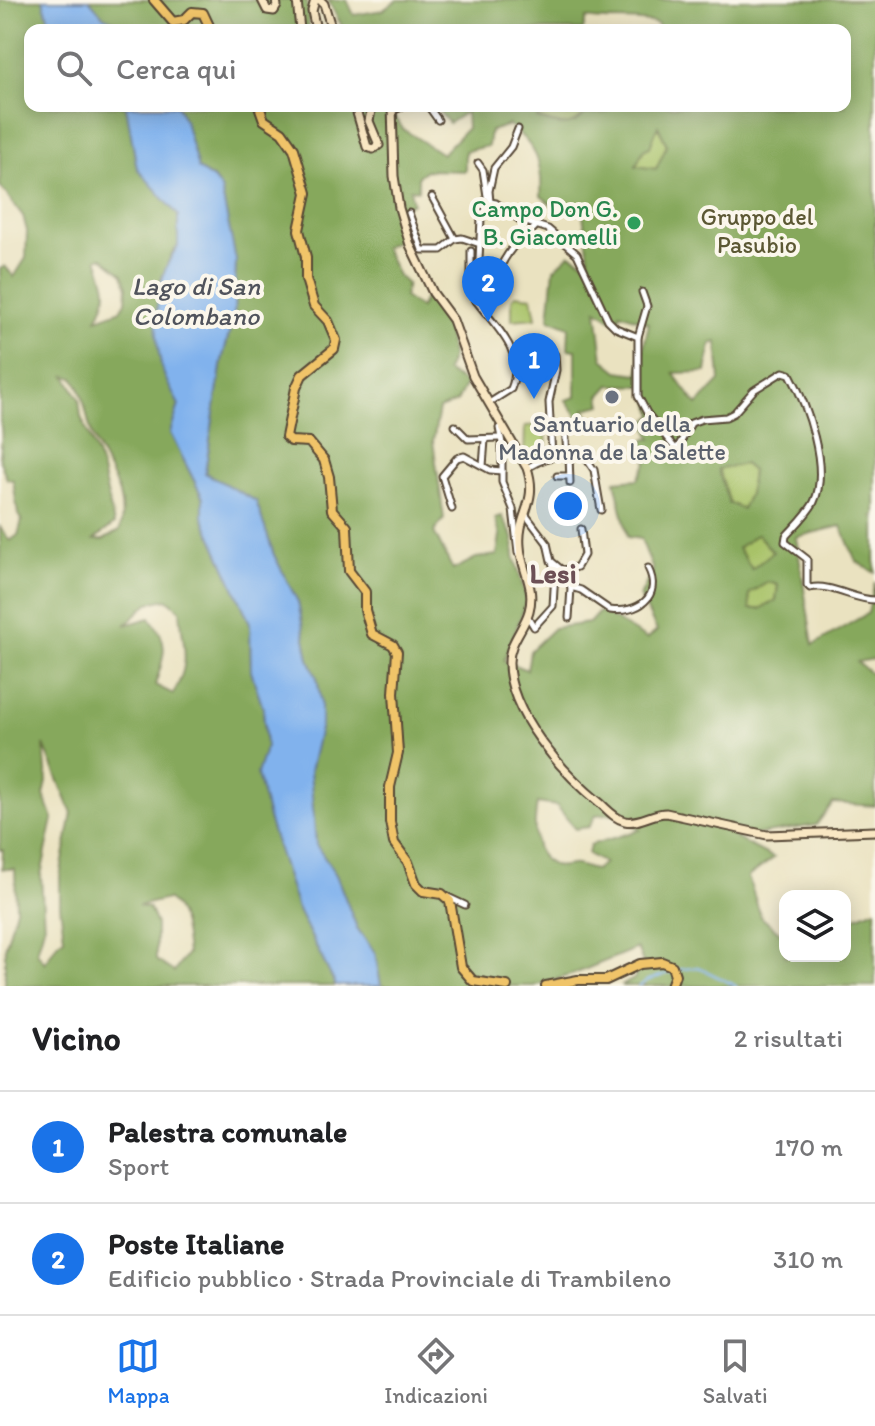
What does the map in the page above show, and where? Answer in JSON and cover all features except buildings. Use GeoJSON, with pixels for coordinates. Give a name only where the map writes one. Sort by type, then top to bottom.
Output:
{"type":"FeatureCollection","features":[{"type":"Feature","properties":{"kind":"main road"},"geometry":{"type":"LineString","coordinates":[[154,0],[173,22],[184,20],[192,12],[203,13],[208,24]]}},
{"type":"Feature","properties":{"kind":"main road"},"geometry":{"type":"LineString","coordinates":[[261,112],[264,120],[282,132],[294,149],[307,193],[299,230],[306,257],[306,279],[314,306],[328,321],[336,340],[334,349],[302,375],[296,388],[286,437],[291,441],[309,442],[324,460],[332,510],[347,527],[349,571],[365,592],[365,610],[372,634],[393,645],[397,652],[394,693],[398,753],[390,787],[394,843],[408,862],[416,884],[423,891],[442,894],[450,901],[461,967],[473,981],[507,986]]}},
{"type":"Feature","properties":{"kind":"main road"},"geometry":{"type":"LineString","coordinates":[[546,986],[578,980],[606,980],[640,964],[662,962],[673,970],[671,986]]}},
{"type":"Feature","properties":{"kind":"street"},"geometry":{"type":"LineString","coordinates":[[262,0],[267,10],[274,11],[276,0]]}},
{"type":"Feature","properties":{"kind":"street"},"geometry":{"type":"LineString","coordinates":[[297,0],[299,24]]}},
{"type":"Feature","properties":{"kind":"street"},"geometry":{"type":"LineString","coordinates":[[315,24],[312,11],[317,0],[324,4],[330,24]]}},
{"type":"Feature","properties":{"kind":"street"},"geometry":{"type":"LineString","coordinates":[[357,112],[367,147],[373,149],[379,145],[369,121],[371,112]]}},
{"type":"Feature","properties":{"kind":"street"},"geometry":{"type":"LineString","coordinates":[[392,112],[396,187],[410,245],[433,293],[453,320],[473,376],[527,468],[532,490],[519,543],[522,562]]}},
{"type":"Feature","properties":{"kind":"street"},"geometry":{"type":"LineString","coordinates":[[432,112],[438,120]]}},
{"type":"Feature","properties":{"kind":"street"},"geometry":{"type":"LineString","coordinates":[[477,302],[481,218],[490,201],[494,168],[509,150],[518,129]]}},
{"type":"Feature","properties":{"kind":"street"},"geometry":{"type":"LineString","coordinates":[[478,163],[483,170],[490,201]]}},
{"type":"Feature","properties":{"kind":"street"},"geometry":{"type":"LineString","coordinates":[[432,197],[455,239]]}},
{"type":"Feature","properties":{"kind":"street"},"geometry":{"type":"LineString","coordinates":[[490,201],[520,220],[548,229],[577,254],[608,320],[616,328],[638,337]]}},
{"type":"Feature","properties":{"kind":"street"},"geometry":{"type":"LineString","coordinates":[[409,213],[422,250],[441,250],[455,239],[462,238],[480,244]]}},
{"type":"Feature","properties":{"kind":"street"},"geometry":{"type":"LineString","coordinates":[[478,275],[496,277],[504,258],[517,241],[536,226]]}},
{"type":"Feature","properties":{"kind":"street"},"geometry":{"type":"LineString","coordinates":[[471,251],[471,290],[507,338],[514,358],[511,389],[489,403]]}},
{"type":"Feature","properties":{"kind":"street"},"geometry":{"type":"LineString","coordinates":[[642,292],[647,306],[638,337],[638,396],[647,413],[677,449],[691,423],[726,417],[734,413],[754,390],[783,372],[790,374],[814,437],[818,480],[813,503],[786,536],[785,542],[807,559],[807,585],[810,588],[818,586],[861,600],[875,600]]}},
{"type":"Feature","properties":{"kind":"street"},"geometry":{"type":"LineString","coordinates":[[552,457],[549,402],[556,370],[555,355]]}},
{"type":"Feature","properties":{"kind":"street"},"geometry":{"type":"LineString","coordinates":[[455,426],[468,439],[500,438]]}},
{"type":"Feature","properties":{"kind":"street"},"geometry":{"type":"LineString","coordinates":[[557,476],[570,479],[565,426]]}},
{"type":"Feature","properties":{"kind":"street"},"geometry":{"type":"LineString","coordinates":[[502,427],[499,428],[503,488],[513,509],[517,550],[533,591],[527,615],[510,654],[515,696],[546,747],[587,793],[620,819],[637,821],[654,813],[666,813],[781,836],[875,831]]}},
{"type":"Feature","properties":{"kind":"street"},"geometry":{"type":"LineString","coordinates":[[483,466],[485,440]]}},
{"type":"Feature","properties":{"kind":"street"},"geometry":{"type":"LineString","coordinates":[[452,509],[443,473],[457,458],[464,456],[490,470],[502,471]]}},
{"type":"Feature","properties":{"kind":"street"},"geometry":{"type":"LineString","coordinates":[[527,468],[552,457],[582,456],[590,462],[601,510]]}},
{"type":"Feature","properties":{"kind":"street"},"geometry":{"type":"LineString","coordinates":[[525,514],[547,543],[555,572],[553,606],[534,627],[527,615]]}},
{"type":"Feature","properties":{"kind":"street"},"geometry":{"type":"LineString","coordinates":[[555,572],[577,567],[583,561],[581,529]]}},
{"type":"Feature","properties":{"kind":"street"},"geometry":{"type":"LineString","coordinates":[[551,561],[564,571],[571,587],[569,618]]}},
{"type":"Feature","properties":{"kind":"street"},"geometry":{"type":"LineString","coordinates":[[571,587],[581,590],[610,610],[636,608],[647,600],[653,590],[653,577],[648,568]]}},
{"type":"Feature","properties":{"kind":"street"},"geometry":{"type":"LineString","coordinates":[[442,894],[465,905]]}},
{"type":"Feature","properties":{"kind":"green space"},"geometry":{"type":"Polygon","coordinates":[[[0,0],[43,0],[50,24],[24,24],[24,112],[127,112],[137,168],[178,214],[178,247],[172,253],[159,285],[161,367],[179,405],[170,433],[203,498],[203,517],[250,623],[251,671],[263,708],[266,746],[257,774],[297,908],[336,986],[5,986],[5,948],[16,909],[15,869],[2,869],[3,850],[0,850],[0,527],[10,541],[18,535],[22,520],[18,515],[13,480],[7,479],[0,461],[0,269],[5,266],[14,277],[26,258],[27,231],[23,216],[0,186],[0,0]],[[102,257],[97,259],[106,296],[97,319],[119,311],[126,302],[127,287],[123,274],[102,257]],[[66,376],[79,398],[81,417],[100,462],[114,524],[94,540],[103,540],[120,530],[121,504],[93,437],[78,385],[74,378],[66,376]],[[167,599],[148,603],[125,625],[150,618],[157,627],[164,650],[155,685],[173,694],[183,672],[185,653],[180,610],[167,599]],[[44,745],[47,782],[44,795],[53,819],[41,875],[44,927],[37,952],[45,963],[64,938],[60,877],[72,813],[44,745]],[[167,899],[138,906],[149,908],[156,924],[156,960],[174,972],[187,954],[177,909],[167,899]]]}},
{"type":"Feature","properties":{"kind":"green space"},"geometry":{"type":"Polygon","coordinates":[[[89,0],[307,0],[309,24],[121,24],[104,17],[89,0]]]}},
{"type":"Feature","properties":{"kind":"green space","name":"Gruppo del Pasubio"},"geometry":{"type":"Polygon","coordinates":[[[328,0],[347,0],[354,15],[383,10],[397,0],[875,0],[875,573],[856,561],[841,526],[796,537],[813,645],[868,613],[875,582],[875,659],[857,662],[875,677],[875,696],[870,705],[875,705],[875,806],[833,803],[816,825],[735,838],[774,858],[748,877],[761,917],[779,932],[779,962],[851,962],[851,919],[875,909],[875,986],[621,986],[634,979],[643,962],[637,948],[574,974],[534,986],[381,986],[375,953],[357,928],[336,875],[316,845],[310,771],[321,724],[321,702],[298,602],[274,555],[256,501],[205,473],[222,360],[234,315],[236,260],[221,189],[213,178],[198,169],[180,112],[388,112],[387,117],[396,118],[403,129],[442,154],[467,128],[466,112],[540,112],[537,118],[562,125],[574,122],[585,114],[607,112],[851,112],[851,24],[658,24],[586,18],[584,24],[341,24],[328,0]],[[509,125],[490,131],[488,146],[465,151],[465,171],[426,170],[418,176],[418,190],[410,189],[413,203],[393,213],[400,239],[384,247],[398,276],[407,284],[404,297],[420,308],[426,296],[444,317],[452,357],[446,371],[466,384],[457,402],[439,409],[433,441],[444,519],[434,532],[453,570],[476,558],[497,555],[500,535],[495,518],[502,516],[513,537],[514,556],[527,600],[504,661],[527,670],[530,651],[554,628],[589,623],[600,611],[647,639],[657,631],[640,596],[653,570],[641,539],[628,537],[615,481],[638,479],[647,462],[641,449],[646,439],[652,439],[645,423],[654,415],[644,386],[610,385],[600,396],[602,405],[585,409],[590,419],[582,422],[566,400],[576,397],[576,350],[568,349],[569,327],[549,319],[554,269],[570,254],[590,265],[583,215],[570,208],[563,214],[541,196],[541,174],[536,156],[526,140],[509,125]],[[658,126],[650,147],[643,150],[636,166],[656,169],[667,145],[658,126]],[[597,310],[603,359],[618,371],[638,374],[649,323],[620,313],[619,324],[597,310]],[[717,342],[711,344],[706,372],[673,373],[697,405],[720,381],[717,342]],[[744,464],[718,469],[729,503],[742,509],[749,494],[752,471],[744,464]],[[757,534],[738,548],[752,569],[773,552],[757,534]],[[768,582],[749,594],[750,609],[760,609],[776,600],[778,585],[768,582]],[[537,803],[535,820],[536,839],[542,856],[558,866],[576,865],[595,870],[604,863],[588,854],[590,845],[640,830],[615,813],[596,815],[589,827],[575,829],[557,806],[537,803]]]}},
{"type":"Feature","properties":{"kind":"green space","name":"Gruppo del Pasubio"},"geometry":{"type":"Polygon","coordinates":[[[439,112],[466,112],[449,123],[439,112]]]}},
{"type":"Feature","properties":{"kind":"green space"},"geometry":{"type":"Polygon","coordinates":[[[540,112],[566,112],[568,115],[569,112],[607,112],[586,114],[575,122],[563,125],[537,118],[540,112]]]}},
{"type":"Feature","properties":{"kind":"green space"},"geometry":{"type":"Polygon","coordinates":[[[657,125],[667,145],[656,169],[635,166],[657,125]]]}},
{"type":"Feature","properties":{"kind":"green space"},"geometry":{"type":"Polygon","coordinates":[[[515,295],[532,297],[536,318],[512,320],[512,299],[515,295]]]}},
{"type":"Feature","properties":{"kind":"green space"},"geometry":{"type":"Polygon","coordinates":[[[546,425],[547,454],[528,462],[524,456],[525,426],[546,425]]]}},
{"type":"Feature","properties":{"kind":"green space"},"geometry":{"type":"Polygon","coordinates":[[[744,464],[752,471],[743,510],[729,503],[718,468],[744,464]]]}},
{"type":"Feature","properties":{"kind":"green space"},"geometry":{"type":"Polygon","coordinates":[[[757,533],[773,552],[752,570],[738,548],[757,533]]]}},
{"type":"Feature","properties":{"kind":"green space"},"geometry":{"type":"Polygon","coordinates":[[[768,582],[778,585],[776,600],[760,609],[750,609],[749,594],[768,582]]]}},
{"type":"Feature","properties":{"kind":"water"},"geometry":{"type":"Polygon","coordinates":[[[43,0],[89,0],[104,17],[121,24],[50,24],[43,0]]]}},
{"type":"Feature","properties":{"kind":"water","name":"Lago di San Colombano"},"geometry":{"type":"Polygon","coordinates":[[[127,112],[180,112],[198,169],[221,189],[236,260],[234,315],[222,360],[205,473],[256,501],[274,555],[298,602],[321,702],[321,724],[310,771],[316,845],[336,875],[357,928],[375,953],[381,986],[336,986],[297,908],[268,818],[257,774],[266,746],[263,708],[251,671],[250,623],[203,517],[203,498],[170,433],[179,405],[161,365],[157,319],[164,273],[178,246],[178,215],[137,168],[127,112]]]}},
{"type":"Feature","properties":{"kind":"waterway"},"geometry":{"type":"LineString","coordinates":[[678,970],[698,967],[736,986]]}},
{"type":"Feature","properties":{"kind":"waterway"},"geometry":{"type":"LineString","coordinates":[[640,986],[672,972]]}},
{"type":"Feature","properties":{"kind":"place","name":"Campo Don G. B. Giacomelli"},"geometry":{"type":"Point","coordinates":[634,223]}},
{"type":"Feature","properties":{"kind":"place","name":"Poste Italiane"},"geometry":{"type":"Point","coordinates":[488,322]}},
{"type":"Feature","properties":{"kind":"place","name":"Santuario della Madonna de la Salette"},"geometry":{"type":"Point","coordinates":[612,397]}},
{"type":"Feature","properties":{"kind":"place","name":"Palestra comunale"},"geometry":{"type":"Point","coordinates":[534,399]}},
{"type":"Feature","properties":{"kind":"district","name":"Lesi"},"geometry":{"type":"Point","coordinates":[553,573]}}]}
